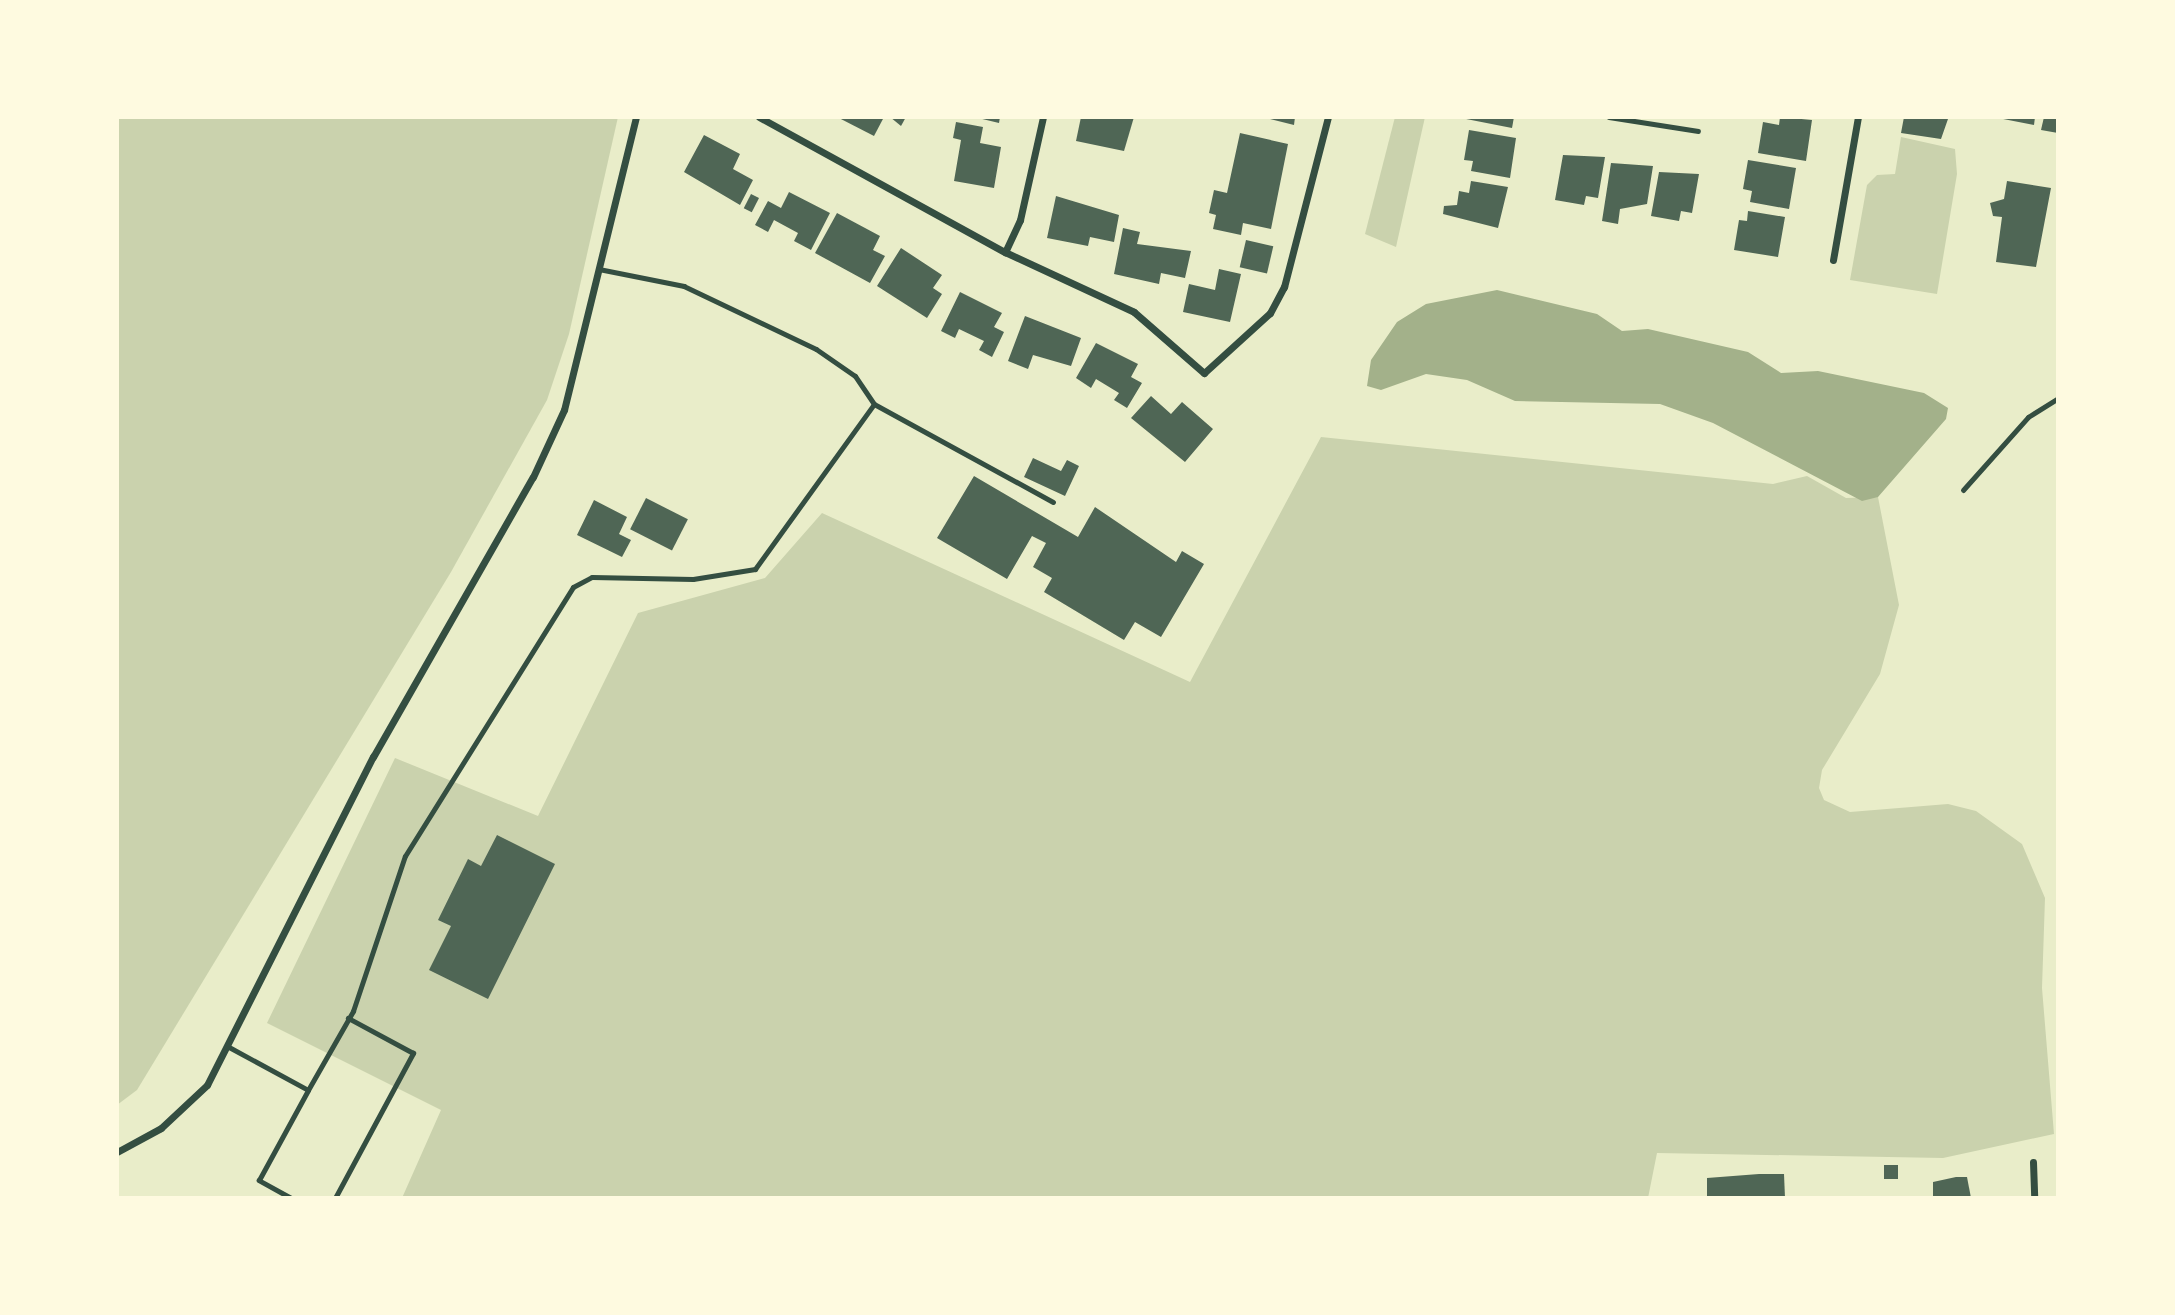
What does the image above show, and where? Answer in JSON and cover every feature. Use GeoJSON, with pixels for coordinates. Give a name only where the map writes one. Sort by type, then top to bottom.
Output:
{"type":"FeatureCollection","features":[{"type":"Feature","properties":{"kind":"street"},"geometry":{"type":"LineString","coordinates":[[117,1153],[161,1128],[207,1085],[373,757],[533,477],[564,410],[636,117]]}},
{"type":"Feature","properties":{"kind":"street"},"geometry":{"type":"LineString","coordinates":[[759,117],[1005,252],[1134,312],[1204,373],[1261,322],[1284,287],[1328,117]]}},
{"type":"Feature","properties":{"kind":"street"},"geometry":{"type":"LineString","coordinates":[[1005,252],[1020,220],[1043,117]]}},
{"type":"Feature","properties":{"kind":"street"},"geometry":{"type":"LineString","coordinates":[[1833,260],[1858,117]]}},
{"type":"Feature","properties":{"kind":"street"},"geometry":{"type":"LineString","coordinates":[[2034,1162],[2034,1198]]}},
{"type":"Feature","properties":{"kind":"lane"},"geometry":{"type":"LineString","coordinates":[[599,269],[684,286],[816,349],[855,376],[874,404],[1053,502]]}},
{"type":"Feature","properties":{"kind":"lane"},"geometry":{"type":"LineString","coordinates":[[1963,490],[2028,417],[2058,398]]}},
{"type":"Feature","properties":{"kind":"lane"},"geometry":{"type":"LineString","coordinates":[[291,1198],[260,1180],[348,1018],[405,856],[573,587],[592,578],[693,579],[755,569],[874,404]]}},
{"type":"Feature","properties":{"kind":"lane"},"geometry":{"type":"LineString","coordinates":[[335,1198],[413,1053],[348,1018]]}},
{"type":"Feature","properties":{"kind":"lane"},"geometry":{"type":"LineString","coordinates":[[227,1046],[308,1090]]}},
{"type":"Feature","properties":{"kind":"path"},"geometry":{"type":"LineString","coordinates":[[1608,117],[1698,131]]}},
{"type":"Feature","properties":{"kind":"shaded area"},"geometry":{"type":"Polygon","coordinates":[[[117,117],[618,117],[569,334],[547,400],[451,572],[137,1090],[117,1105],[117,117]]]}},
{"type":"Feature","properties":{"kind":"shaded area"},"geometry":{"type":"Polygon","coordinates":[[[1395,117],[1425,117],[1396,247],[1365,234],[1395,117]]]}},
{"type":"Feature","properties":{"kind":"shaded area"},"geometry":{"type":"Polygon","coordinates":[[[1901,137],[1955,149],[1957,174],[1937,294],[1850,280],[1867,185],[1877,175],[1895,174],[1901,137]]]}},
{"type":"Feature","properties":{"kind":"shaded area"},"geometry":{"type":"Polygon","coordinates":[[[1497,290],[1597,314],[1622,331],[1648,329],[1748,352],[1781,373],[1818,371],[1924,393],[1948,408],[1946,419],[1878,497],[1862,501],[1713,423],[1660,404],[1515,401],[1467,380],[1426,374],[1381,390],[1367,386],[1371,360],[1397,322],[1426,304],[1497,290]]]}},
{"type":"Feature","properties":{"kind":"shaded area"},"geometry":{"type":"Polygon","coordinates":[[[1321,437],[1773,484],[1807,476],[1846,498],[1878,497],[1899,605],[1880,674],[1822,770],[1819,788],[1824,800],[1850,812],[1948,804],[1976,811],[2022,844],[2045,898],[2042,988],[2054,1134],[1943,1158],[1657,1153],[1648,1198],[402,1198],[441,1110],[267,1023],[395,758],[538,816],[638,613],[765,578],[822,513],[1190,682],[1321,437]]]}},
{"type":"Feature","properties":{"kind":"building"},"geometry":{"type":"Polygon","coordinates":[[[837,117],[884,117],[874,136],[837,117]]]}},
{"type":"Feature","properties":{"kind":"building"},"geometry":{"type":"Polygon","coordinates":[[[890,117],[906,117],[901,126],[890,117]]]}},
{"type":"Feature","properties":{"kind":"building"},"geometry":{"type":"Polygon","coordinates":[[[974,117],[1000,117],[999,123],[974,117]]]}},
{"type":"Feature","properties":{"kind":"building"},"geometry":{"type":"Polygon","coordinates":[[[1081,117],[1134,117],[1124,151],[1076,141],[1081,117]]]}},
{"type":"Feature","properties":{"kind":"building"},"geometry":{"type":"Polygon","coordinates":[[[1262,117],[1295,117],[1294,125],[1262,117]]]}},
{"type":"Feature","properties":{"kind":"building"},"geometry":{"type":"Polygon","coordinates":[[[1456,117],[1514,117],[1512,128],[1456,117]]]}},
{"type":"Feature","properties":{"kind":"building"},"geometry":{"type":"Polygon","coordinates":[[[1780,117],[1812,120],[1806,161],[1758,153],[1763,122],[1779,125],[1780,117]]]}},
{"type":"Feature","properties":{"kind":"building"},"geometry":{"type":"Polygon","coordinates":[[[1904,117],[1959,117],[1948,119],[1941,139],[1901,133],[1904,117]]]}},
{"type":"Feature","properties":{"kind":"building"},"geometry":{"type":"Polygon","coordinates":[[[1993,117],[2035,117],[2034,125],[1993,117]]]}},
{"type":"Feature","properties":{"kind":"building"},"geometry":{"type":"Polygon","coordinates":[[[2044,117],[2058,117],[2058,133],[2041,130],[2044,117]]]}},
{"type":"Feature","properties":{"kind":"building"},"geometry":{"type":"Polygon","coordinates":[[[956,122],[983,127],[980,143],[1001,147],[994,188],[954,181],[961,140],[953,138],[956,122]]]}},
{"type":"Feature","properties":{"kind":"building"},"geometry":{"type":"Polygon","coordinates":[[[1469,130],[1516,138],[1510,178],[1471,171],[1473,161],[1464,160],[1469,130]]]}},
{"type":"Feature","properties":{"kind":"building"},"geometry":{"type":"Polygon","coordinates":[[[1240,133],[1288,144],[1271,229],[1243,223],[1241,235],[1213,229],[1216,215],[1209,213],[1214,190],[1227,193],[1240,133]]]}},
{"type":"Feature","properties":{"kind":"building"},"geometry":{"type":"Polygon","coordinates":[[[704,135],[740,154],[733,169],[753,180],[740,205],[684,172],[704,135]]]}},
{"type":"Feature","properties":{"kind":"building"},"geometry":{"type":"Polygon","coordinates":[[[1563,155],[1605,157],[1598,198],[1586,196],[1584,205],[1555,200],[1563,155]]]}},
{"type":"Feature","properties":{"kind":"building"},"geometry":{"type":"Polygon","coordinates":[[[1748,160],[1796,168],[1789,209],[1750,202],[1752,191],[1743,189],[1748,160]]]}},
{"type":"Feature","properties":{"kind":"building"},"geometry":{"type":"Polygon","coordinates":[[[1611,163],[1653,166],[1647,204],[1620,209],[1618,224],[1602,221],[1611,163]]]}},
{"type":"Feature","properties":{"kind":"building"},"geometry":{"type":"Polygon","coordinates":[[[1659,172],[1699,174],[1692,213],[1681,211],[1679,221],[1651,216],[1659,172]]]}},
{"type":"Feature","properties":{"kind":"building"},"geometry":{"type":"Polygon","coordinates":[[[1471,181],[1508,187],[1498,228],[1443,214],[1444,206],[1457,205],[1459,191],[1469,193],[1471,181]]]}},
{"type":"Feature","properties":{"kind":"building"},"geometry":{"type":"Polygon","coordinates":[[[2007,181],[2051,188],[2036,267],[1996,262],[2002,217],[1993,216],[1990,203],[2004,199],[2007,181]]]}},
{"type":"Feature","properties":{"kind":"building"},"geometry":{"type":"Polygon","coordinates":[[[789,192],[830,213],[811,250],[794,241],[798,233],[774,220],[768,232],[755,225],[768,201],[781,208],[789,192]]]}},
{"type":"Feature","properties":{"kind":"building"},"geometry":{"type":"Polygon","coordinates":[[[751,194],[759,198],[752,212],[744,208],[751,194]]]}},
{"type":"Feature","properties":{"kind":"building"},"geometry":{"type":"Polygon","coordinates":[[[1056,196],[1119,215],[1114,242],[1090,237],[1088,246],[1047,238],[1056,196]]]}},
{"type":"Feature","properties":{"kind":"building"},"geometry":{"type":"Polygon","coordinates":[[[1748,211],[1785,217],[1778,257],[1734,250],[1739,220],[1747,221],[1748,211]]]}},
{"type":"Feature","properties":{"kind":"building"},"geometry":{"type":"Polygon","coordinates":[[[837,213],[880,236],[873,250],[885,256],[870,283],[815,253],[837,213]]]}},
{"type":"Feature","properties":{"kind":"building"},"geometry":{"type":"Polygon","coordinates":[[[1123,228],[1140,232],[1137,244],[1191,251],[1185,278],[1161,273],[1159,284],[1114,274],[1123,228]]]}},
{"type":"Feature","properties":{"kind":"building"},"geometry":{"type":"Polygon","coordinates":[[[1246,240],[1273,246],[1267,274],[1240,267],[1246,240]]]}},
{"type":"Feature","properties":{"kind":"building"},"geometry":{"type":"Polygon","coordinates":[[[901,248],[942,275],[933,288],[942,294],[927,318],[877,286],[901,248]]]}},
{"type":"Feature","properties":{"kind":"building"},"geometry":{"type":"Polygon","coordinates":[[[1219,269],[1241,274],[1230,322],[1183,312],[1189,284],[1215,290],[1219,269]]]}},
{"type":"Feature","properties":{"kind":"building"},"geometry":{"type":"Polygon","coordinates":[[[960,292],[1002,313],[994,327],[1004,332],[992,357],[979,350],[984,341],[959,329],[955,338],[941,331],[960,292]]]}},
{"type":"Feature","properties":{"kind":"building"},"geometry":{"type":"Polygon","coordinates":[[[1025,316],[1081,338],[1071,366],[1033,355],[1028,369],[1008,361],[1025,316]]]}},
{"type":"Feature","properties":{"kind":"building"},"geometry":{"type":"Polygon","coordinates":[[[1096,343],[1138,364],[1131,377],[1142,383],[1127,408],[1114,400],[1119,393],[1096,379],[1091,388],[1076,378],[1096,343]]]}},
{"type":"Feature","properties":{"kind":"building"},"geometry":{"type":"Polygon","coordinates":[[[1151,396],[1171,414],[1182,402],[1213,429],[1185,462],[1131,418],[1151,396]]]}},
{"type":"Feature","properties":{"kind":"building"},"geometry":{"type":"Polygon","coordinates":[[[1033,458],[1061,471],[1067,460],[1079,466],[1065,496],[1024,477],[1033,458]]]}},
{"type":"Feature","properties":{"kind":"building"},"geometry":{"type":"Polygon","coordinates":[[[974,476],[1078,537],[1095,507],[1176,562],[1182,551],[1204,564],[1161,637],[1135,622],[1124,640],[1044,592],[1052,578],[1033,567],[1046,543],[1032,536],[1007,579],[937,538],[974,476]]]}},
{"type":"Feature","properties":{"kind":"building"},"geometry":{"type":"Polygon","coordinates":[[[646,498],[688,519],[672,551],[630,529],[646,498]]]}},
{"type":"Feature","properties":{"kind":"building"},"geometry":{"type":"Polygon","coordinates":[[[594,500],[627,517],[619,534],[631,540],[622,557],[577,535],[594,500]]]}},
{"type":"Feature","properties":{"kind":"building"},"geometry":{"type":"Polygon","coordinates":[[[497,835],[555,864],[488,999],[429,970],[451,926],[438,920],[468,859],[481,866],[497,835]]]}},
{"type":"Feature","properties":{"kind":"building"},"geometry":{"type":"Polygon","coordinates":[[[1884,1165],[1898,1165],[1898,1179],[1884,1179],[1884,1165]]]}},
{"type":"Feature","properties":{"kind":"building"},"geometry":{"type":"Polygon","coordinates":[[[1784,1174],[1785,1198],[1707,1198],[1707,1178],[1784,1174]]]}},
{"type":"Feature","properties":{"kind":"building"},"geometry":{"type":"Polygon","coordinates":[[[1967,1177],[1971,1198],[1933,1198],[1933,1182],[1967,1177]]]}}]}
